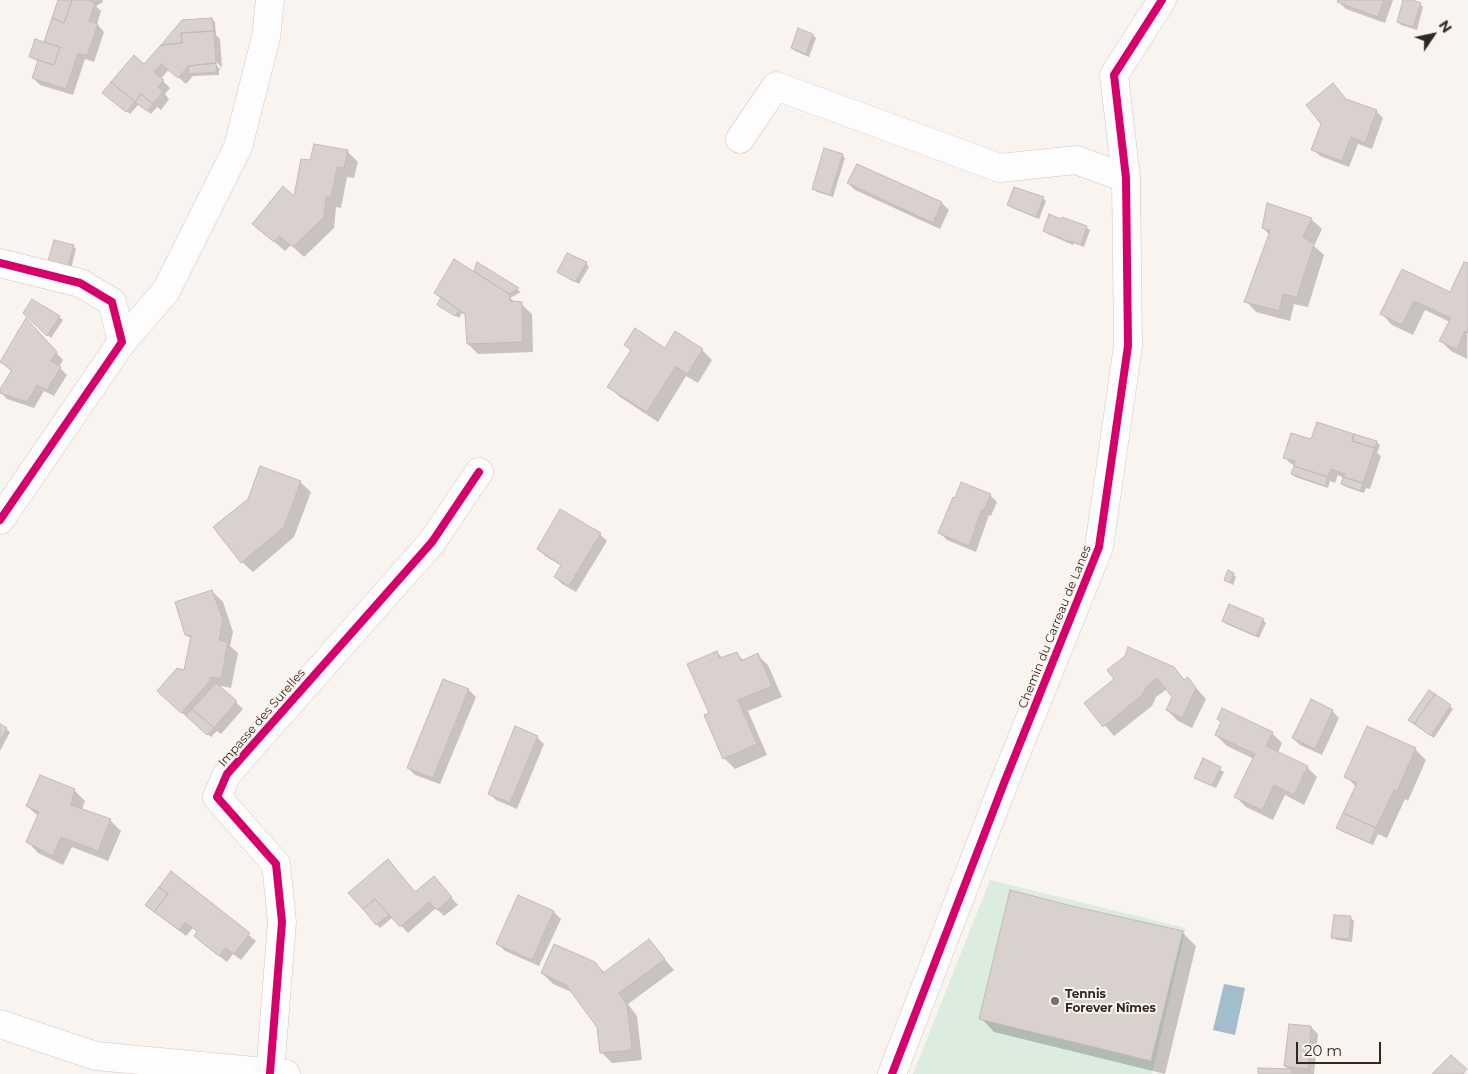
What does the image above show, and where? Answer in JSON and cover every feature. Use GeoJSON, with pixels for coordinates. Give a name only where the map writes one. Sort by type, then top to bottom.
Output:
{"type":"FeatureCollection","features":[{"type":"Feature","properties":{"kind":"street"},"geometry":{"type":"LineString","coordinates":[[0,520],[122,342],[166,291],[238,146],[266,36],[270,0]]}},
{"type":"Feature","properties":{"kind":"street","name":"Chemin du Carreau de Lanes"},"geometry":{"type":"LineString","coordinates":[[892,1074],[1004,784],[1099,548],[1128,346],[1126,178],[1114,75],[1162,0]]}},
{"type":"Feature","properties":{"kind":"street"},"geometry":{"type":"LineString","coordinates":[[740,138],[776,86],[1000,168],[1076,160],[1126,178]]}},
{"type":"Feature","properties":{"kind":"street"},"geometry":{"type":"LineString","coordinates":[[0,263],[80,283],[112,302],[122,342]]}},
{"type":"Feature","properties":{"kind":"street","name":"Impasse des Surelles"},"geometry":{"type":"LineString","coordinates":[[0,1024],[96,1056],[278,1073],[282,922],[276,864],[217,797],[227,774],[432,542],[480,472]]}},
{"type":"Feature","properties":{"kind":"green space","name":"Tennis Forever Nîmes"},"geometry":{"type":"Polygon","coordinates":[[[990,880],[1186,928],[1152,1074],[913,1074],[990,880]]]}},
{"type":"Feature","properties":{"kind":"water"},"geometry":{"type":"Polygon","coordinates":[[[1224,984],[1245,988],[1235,1035],[1213,1030],[1224,984]]]}},
{"type":"Feature","properties":{"kind":"building"},"geometry":{"type":"Polygon","coordinates":[[[58,0],[72,0],[64,23],[52,18],[58,0]]]}},
{"type":"Feature","properties":{"kind":"building"},"geometry":{"type":"Polygon","coordinates":[[[72,0],[88,0],[95,3],[89,21],[98,24],[87,56],[78,53],[66,89],[32,78],[38,60],[54,65],[60,47],[44,42],[52,18],[64,23],[72,0]]]}},
{"type":"Feature","properties":{"kind":"building"},"geometry":{"type":"Polygon","coordinates":[[[1338,0],[1384,0],[1378,17],[1337,2],[1338,0]]]}},
{"type":"Feature","properties":{"kind":"building"},"geometry":{"type":"Polygon","coordinates":[[[1403,0],[1421,3],[1413,27],[1397,22],[1403,0]]]}},
{"type":"Feature","properties":{"kind":"building"},"geometry":{"type":"Polygon","coordinates":[[[212,18],[214,31],[181,33],[182,43],[161,45],[182,20],[212,18]]]}},
{"type":"Feature","properties":{"kind":"building"},"geometry":{"type":"Polygon","coordinates":[[[798,28],[813,34],[806,54],[791,48],[798,28]]]}},
{"type":"Feature","properties":{"kind":"building"},"geometry":{"type":"Polygon","coordinates":[[[214,31],[216,63],[188,66],[178,78],[161,64],[154,72],[164,80],[158,87],[163,92],[153,104],[141,94],[135,102],[111,82],[134,55],[144,64],[161,45],[182,43],[181,33],[214,31]]]}},
{"type":"Feature","properties":{"kind":"building"},"geometry":{"type":"Polygon","coordinates":[[[35,39],[60,47],[54,65],[29,57],[35,39]]]}},
{"type":"Feature","properties":{"kind":"building"},"geometry":{"type":"Polygon","coordinates":[[[216,63],[217,72],[189,74],[188,66],[216,63]]]}},
{"type":"Feature","properties":{"kind":"building"},"geometry":{"type":"Polygon","coordinates":[[[111,82],[135,102],[126,112],[102,93],[111,82]]]}},
{"type":"Feature","properties":{"kind":"building"},"geometry":{"type":"Polygon","coordinates":[[[1333,83],[1346,99],[1377,110],[1365,143],[1351,137],[1342,161],[1311,150],[1321,124],[1306,105],[1333,83]]]}},
{"type":"Feature","properties":{"kind":"building"},"geometry":{"type":"Polygon","coordinates":[[[141,94],[153,104],[147,111],[135,102],[141,94]]]}},
{"type":"Feature","properties":{"kind":"building"},"geometry":{"type":"Polygon","coordinates":[[[314,144],[348,150],[344,168],[337,167],[331,198],[326,197],[324,217],[293,247],[279,236],[274,242],[252,224],[283,186],[294,196],[301,159],[310,160],[314,144]]]}},
{"type":"Feature","properties":{"kind":"building"},"geometry":{"type":"Polygon","coordinates":[[[824,148],[843,154],[830,195],[812,189],[824,148]]]}},
{"type":"Feature","properties":{"kind":"building"},"geometry":{"type":"Polygon","coordinates":[[[857,164],[942,202],[933,223],[847,183],[857,164]]]}},
{"type":"Feature","properties":{"kind":"building"},"geometry":{"type":"Polygon","coordinates":[[[1014,187],[1044,197],[1036,217],[1007,205],[1014,187]]]}},
{"type":"Feature","properties":{"kind":"building"},"geometry":{"type":"Polygon","coordinates":[[[1267,203],[1312,218],[1303,237],[1314,244],[1297,297],[1283,294],[1279,311],[1244,302],[1270,231],[1262,228],[1267,203]]]}},
{"type":"Feature","properties":{"kind":"building"},"geometry":{"type":"Polygon","coordinates":[[[1049,214],[1087,226],[1081,245],[1043,231],[1049,214]]]}},
{"type":"Feature","properties":{"kind":"building"},"geometry":{"type":"Polygon","coordinates":[[[54,240],[74,245],[68,266],[48,261],[54,240]]]}},
{"type":"Feature","properties":{"kind":"building"},"geometry":{"type":"Polygon","coordinates":[[[567,253],[587,262],[575,282],[557,272],[567,253]]]}},
{"type":"Feature","properties":{"kind":"building"},"geometry":{"type":"Polygon","coordinates":[[[454,259],[509,294],[510,301],[522,302],[523,342],[467,344],[465,314],[434,293],[454,259]]]}},
{"type":"Feature","properties":{"kind":"building"},"geometry":{"type":"Polygon","coordinates":[[[477,262],[519,288],[509,294],[474,271],[477,262]]]}},
{"type":"Feature","properties":{"kind":"building"},"geometry":{"type":"Polygon","coordinates":[[[1464,262],[1468,263],[1468,333],[1465,331],[1457,349],[1439,341],[1451,318],[1414,301],[1402,325],[1380,314],[1402,269],[1450,292],[1464,262]]]}},
{"type":"Feature","properties":{"kind":"building"},"geometry":{"type":"Polygon","coordinates":[[[441,297],[459,310],[455,316],[437,305],[441,297]]]}},
{"type":"Feature","properties":{"kind":"building"},"geometry":{"type":"Polygon","coordinates":[[[32,299],[60,316],[47,336],[23,313],[32,299]]]}},
{"type":"Feature","properties":{"kind":"building"},"geometry":{"type":"Polygon","coordinates":[[[26,318],[57,352],[51,361],[61,367],[47,390],[37,385],[27,402],[0,393],[0,389],[12,370],[0,362],[26,318]]]}},
{"type":"Feature","properties":{"kind":"building"},"geometry":{"type":"Polygon","coordinates":[[[635,328],[665,348],[675,331],[703,349],[687,374],[676,366],[647,412],[607,387],[631,350],[624,345],[635,328]]]}},
{"type":"Feature","properties":{"kind":"building"},"geometry":{"type":"Polygon","coordinates":[[[1317,422],[1354,434],[1352,441],[1375,448],[1363,483],[1343,477],[1345,474],[1331,469],[1328,477],[1294,466],[1295,461],[1283,458],[1291,433],[1311,439],[1317,422]]]}},
{"type":"Feature","properties":{"kind":"building"},"geometry":{"type":"Polygon","coordinates":[[[1354,434],[1377,441],[1375,448],[1352,441],[1354,434]]]}},
{"type":"Feature","properties":{"kind":"building"},"geometry":{"type":"Polygon","coordinates":[[[260,466],[301,481],[284,527],[241,563],[213,527],[248,499],[260,466]]]}},
{"type":"Feature","properties":{"kind":"building"},"geometry":{"type":"Polygon","coordinates":[[[1294,466],[1328,477],[1325,486],[1291,474],[1294,466]]]}},
{"type":"Feature","properties":{"kind":"building"},"geometry":{"type":"Polygon","coordinates":[[[1343,477],[1363,483],[1361,491],[1341,484],[1343,477]]]}},
{"type":"Feature","properties":{"kind":"building"},"geometry":{"type":"Polygon","coordinates":[[[961,482],[991,494],[984,510],[982,509],[969,546],[938,533],[961,482]]]}},
{"type":"Feature","properties":{"kind":"building"},"geometry":{"type":"Polygon","coordinates":[[[560,509],[601,533],[569,586],[554,577],[561,565],[537,549],[560,509]]]}},
{"type":"Feature","properties":{"kind":"building"},"geometry":{"type":"Polygon","coordinates":[[[1228,570],[1234,573],[1230,583],[1224,580],[1228,570]]]}},
{"type":"Feature","properties":{"kind":"building"},"geometry":{"type":"Polygon","coordinates":[[[212,590],[223,620],[219,640],[228,642],[221,679],[211,677],[210,681],[181,713],[157,691],[177,668],[184,670],[191,636],[185,635],[175,602],[212,590]]]}},
{"type":"Feature","properties":{"kind":"building"},"geometry":{"type":"Polygon","coordinates":[[[1229,604],[1264,619],[1256,636],[1222,621],[1229,604]]]}},
{"type":"Feature","properties":{"kind":"building"},"geometry":{"type":"Polygon","coordinates":[[[1128,647],[1174,667],[1184,680],[1188,677],[1196,688],[1182,718],[1166,710],[1172,697],[1157,678],[1146,687],[1142,695],[1103,727],[1084,703],[1114,679],[1107,670],[1125,656],[1128,647]]]}},
{"type":"Feature","properties":{"kind":"building"},"geometry":{"type":"Polygon","coordinates":[[[717,651],[720,658],[737,652],[741,661],[758,653],[772,686],[738,700],[757,744],[723,759],[704,715],[709,713],[687,664],[717,651]]]}},
{"type":"Feature","properties":{"kind":"building"},"geometry":{"type":"Polygon","coordinates":[[[443,679],[469,689],[433,778],[407,768],[443,679]]]}},
{"type":"Feature","properties":{"kind":"building"},"geometry":{"type":"Polygon","coordinates":[[[216,683],[237,701],[214,728],[192,709],[216,683]]]}},
{"type":"Feature","properties":{"kind":"building"},"geometry":{"type":"Polygon","coordinates":[[[1429,690],[1435,694],[1414,724],[1408,720],[1429,690]]]}},
{"type":"Feature","properties":{"kind":"building"},"geometry":{"type":"Polygon","coordinates":[[[1435,694],[1451,705],[1431,736],[1414,724],[1435,694]]]}},
{"type":"Feature","properties":{"kind":"building"},"geometry":{"type":"Polygon","coordinates":[[[1311,699],[1333,710],[1315,749],[1292,738],[1311,699]]]}},
{"type":"Feature","properties":{"kind":"building"},"geometry":{"type":"Polygon","coordinates":[[[1222,708],[1273,732],[1266,746],[1308,766],[1294,795],[1274,785],[1262,810],[1234,797],[1255,754],[1215,735],[1221,722],[1217,719],[1222,708]]]}},
{"type":"Feature","properties":{"kind":"building"},"geometry":{"type":"Polygon","coordinates":[[[192,709],[214,728],[207,735],[186,716],[192,709]]]}},
{"type":"Feature","properties":{"kind":"building"},"geometry":{"type":"Polygon","coordinates":[[[0,724],[7,728],[0,742],[0,724]]]}},
{"type":"Feature","properties":{"kind":"building"},"geometry":{"type":"Polygon","coordinates":[[[515,726],[538,736],[510,803],[488,794],[515,726]]]}},
{"type":"Feature","properties":{"kind":"building"},"geometry":{"type":"Polygon","coordinates":[[[1367,726],[1416,748],[1397,791],[1394,790],[1376,828],[1343,813],[1357,783],[1344,777],[1367,726]]]}},
{"type":"Feature","properties":{"kind":"building"},"geometry":{"type":"Polygon","coordinates":[[[1203,758],[1221,767],[1212,786],[1194,778],[1203,758]]]}},
{"type":"Feature","properties":{"kind":"building"},"geometry":{"type":"Polygon","coordinates":[[[40,775],[75,789],[71,805],[111,819],[98,851],[61,837],[53,856],[26,842],[39,812],[26,806],[40,775]]]}},
{"type":"Feature","properties":{"kind":"building"},"geometry":{"type":"Polygon","coordinates":[[[1343,813],[1376,828],[1370,843],[1336,828],[1343,813]]]}},
{"type":"Feature","properties":{"kind":"building"},"geometry":{"type":"Polygon","coordinates":[[[388,859],[415,892],[434,876],[452,897],[437,910],[429,902],[400,927],[375,899],[363,909],[348,893],[388,859]]]}},
{"type":"Feature","properties":{"kind":"building"},"geometry":{"type":"Polygon","coordinates":[[[171,871],[250,933],[234,954],[226,948],[219,956],[194,936],[197,931],[185,922],[179,930],[154,912],[168,894],[159,887],[171,871]]]}},
{"type":"Feature","properties":{"kind":"building"},"geometry":{"type":"Polygon","coordinates":[[[159,887],[168,894],[154,912],[145,905],[159,887]]]}},
{"type":"Feature","properties":{"kind":"building","name":"Tennis Forever Nîmes"},"geometry":{"type":"Polygon","coordinates":[[[1010,890],[1183,931],[1151,1061],[979,1019],[1010,890]]]}},
{"type":"Feature","properties":{"kind":"building"},"geometry":{"type":"Polygon","coordinates":[[[518,895],[554,911],[532,960],[496,944],[518,895]]]}},
{"type":"Feature","properties":{"kind":"building"},"geometry":{"type":"Polygon","coordinates":[[[375,899],[389,915],[376,925],[363,909],[375,899]]]}},
{"type":"Feature","properties":{"kind":"building"},"geometry":{"type":"Polygon","coordinates":[[[1334,915],[1351,916],[1349,939],[1331,938],[1334,915]]]}},
{"type":"Feature","properties":{"kind":"building"},"geometry":{"type":"Polygon","coordinates":[[[649,939],[665,959],[619,993],[627,1005],[632,1050],[600,1053],[597,1027],[566,985],[541,973],[554,944],[595,962],[603,973],[649,939]]]}},
{"type":"Feature","properties":{"kind":"building"},"geometry":{"type":"Polygon","coordinates":[[[1289,1024],[1311,1026],[1308,1069],[1284,1066],[1289,1024]]]}},
{"type":"Feature","properties":{"kind":"building"},"geometry":{"type":"Polygon","coordinates":[[[1451,1055],[1467,1069],[1463,1074],[1432,1074],[1451,1055]]]}},
{"type":"Feature","properties":{"kind":"building"},"geometry":{"type":"Polygon","coordinates":[[[1258,1068],[1292,1069],[1292,1074],[1258,1074],[1258,1068]]]}},
{"type":"Feature","properties":{"kind":"cycle path"},"geometry":{"type":"LineString","coordinates":[[892,1074],[1004,783],[1099,547],[1128,346],[1126,178],[1114,75],[1162,0]]}},
{"type":"Feature","properties":{"kind":"cycle path"},"geometry":{"type":"LineString","coordinates":[[0,263],[80,283],[112,302],[122,342],[0,520]]}},
{"type":"Feature","properties":{"kind":"cycle path"},"geometry":{"type":"LineString","coordinates":[[270,1073],[282,922],[276,864],[217,797],[227,774],[432,542],[479,472]]}},
{"type":"Feature","properties":{"kind":"place","name":"Tennis Forever Nîmes"},"geometry":{"type":"Point","coordinates":[1055,1001]}}]}
